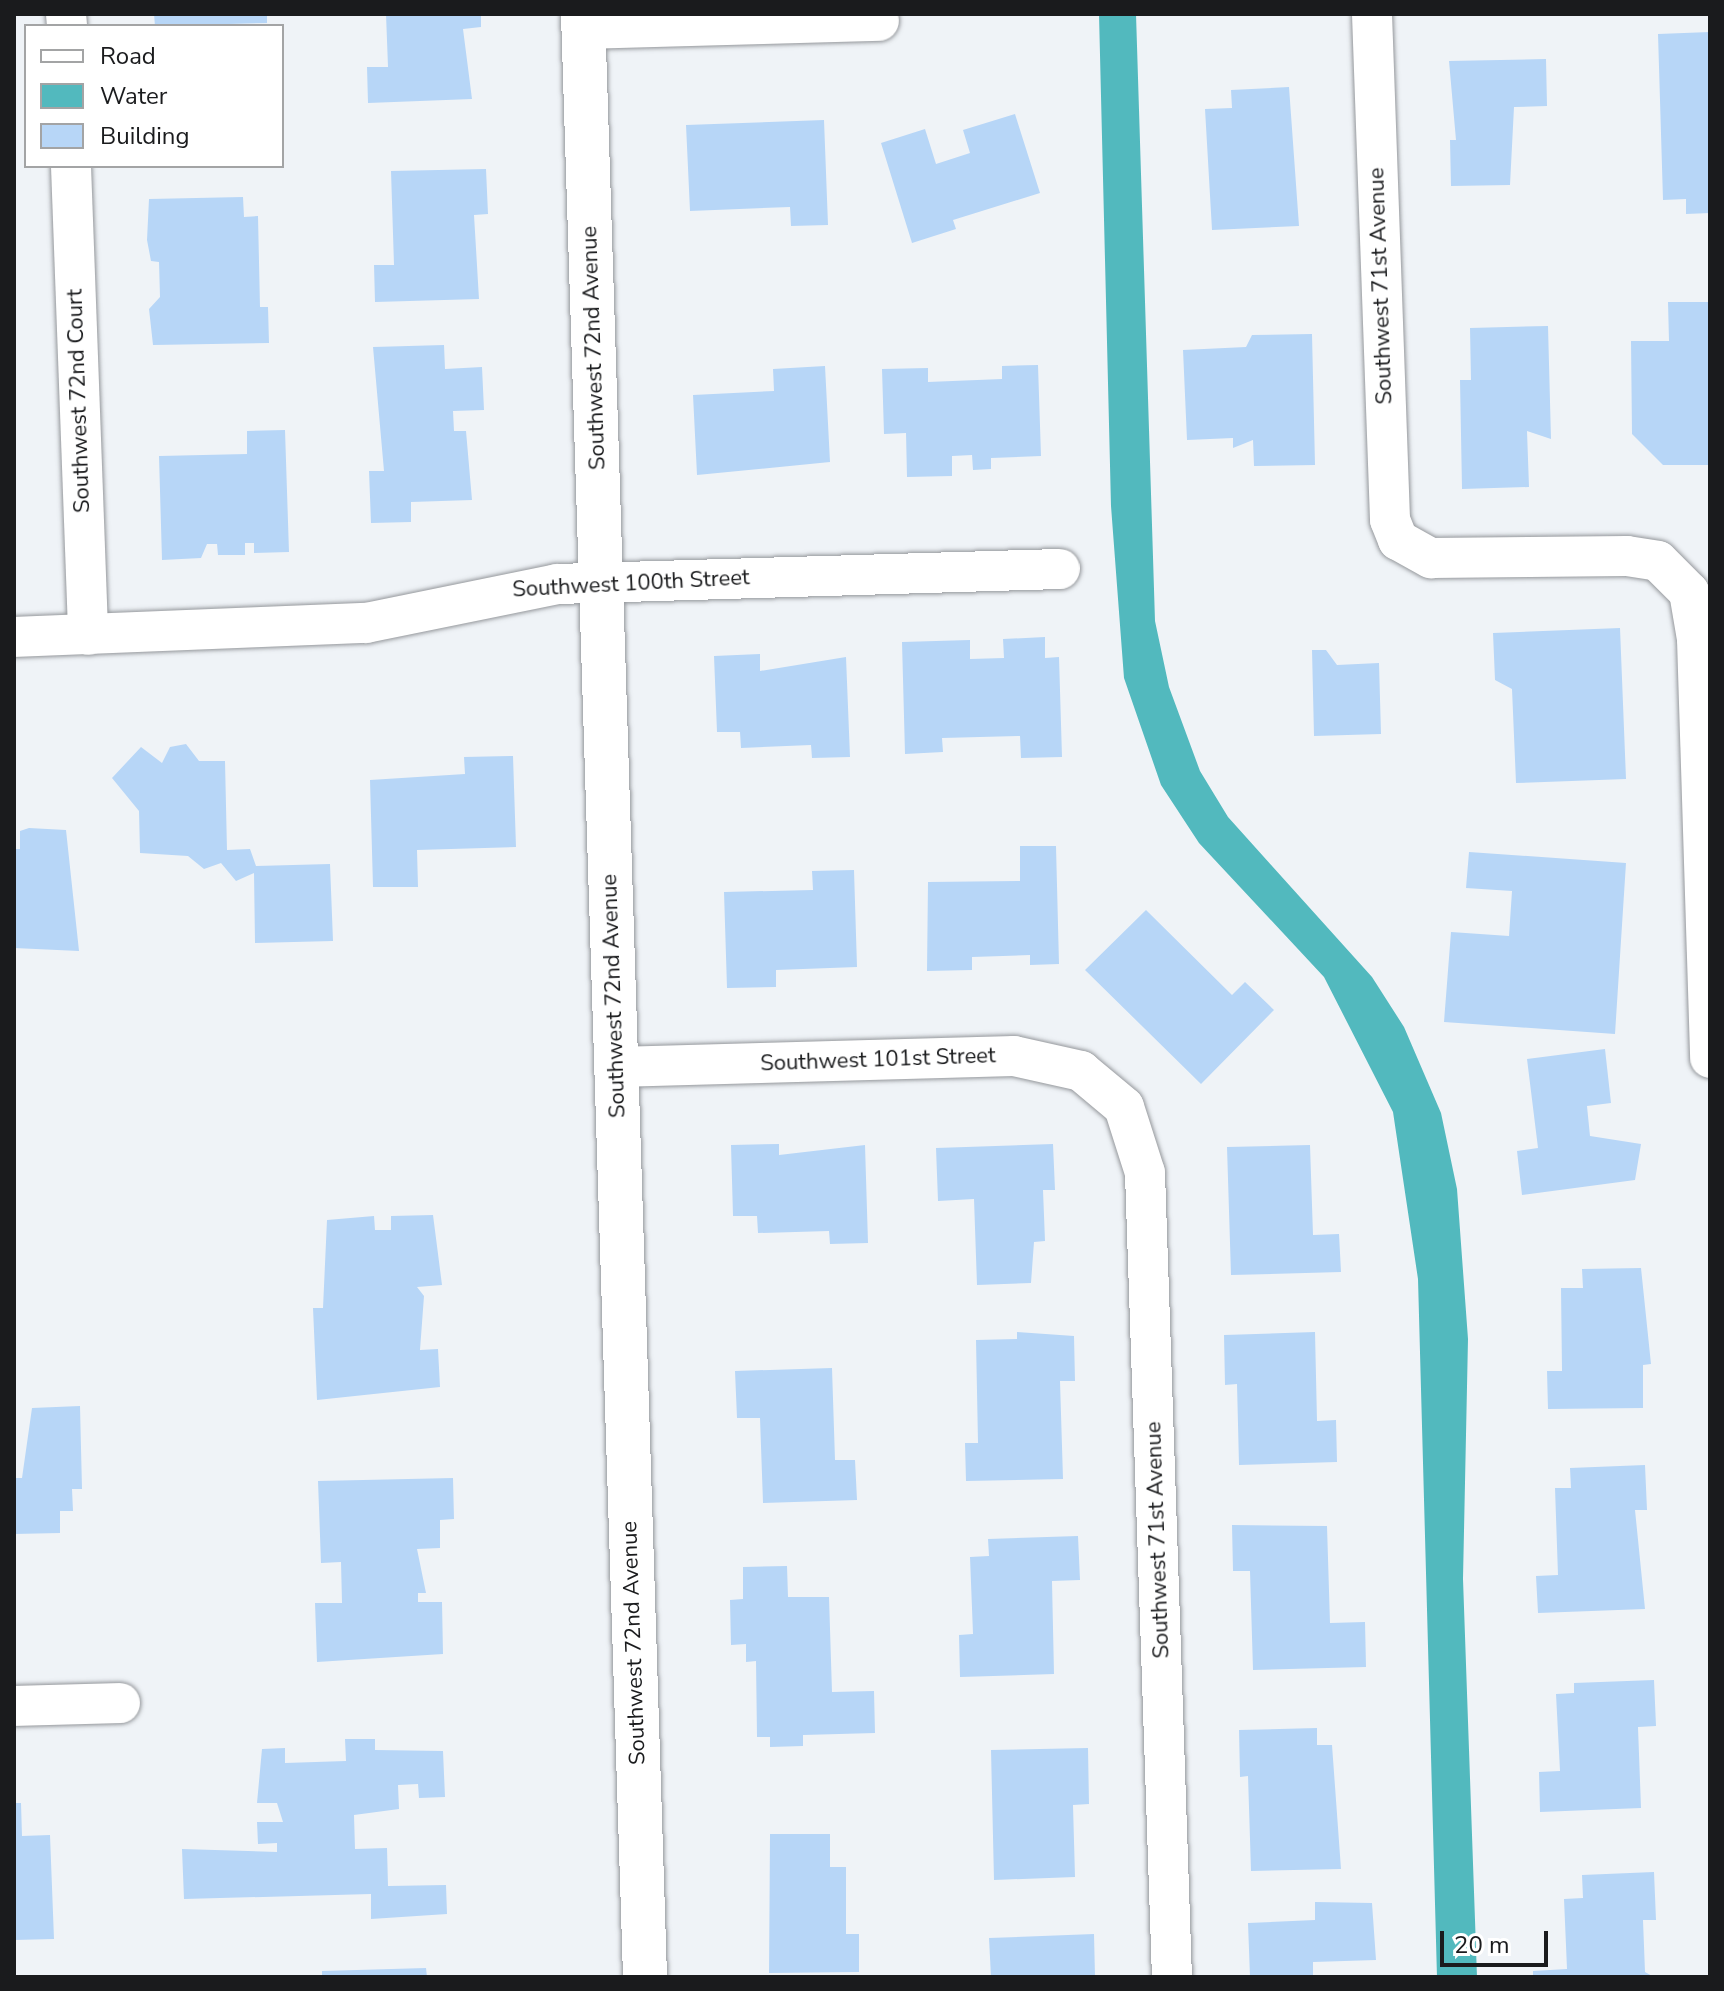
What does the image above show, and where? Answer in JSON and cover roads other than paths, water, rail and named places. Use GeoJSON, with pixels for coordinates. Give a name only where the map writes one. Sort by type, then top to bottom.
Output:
{"type":"FeatureCollection","features":[{"type":"Feature","properties":{"kind":"street","name":"Southwest 71st Avenue"},"geometry":{"type":"LineString","coordinates":[[1372,14],[1390,520],[1411,551],[1456,561],[1627,556],[1658,561],[1689,592],[1697,639],[1710,1058]]}},
{"type":"Feature","properties":{"kind":"street"},"geometry":{"type":"LineString","coordinates":[[584,21],[879,21]]}},
{"type":"Feature","properties":{"kind":"street","name":"Southwest 72nd Avenue"},"geometry":{"type":"LineString","coordinates":[[584,21],[645,1977]]}},
{"type":"Feature","properties":{"kind":"street","name":"Southwest 72nd Court"},"geometry":{"type":"LineString","coordinates":[[71,168],[88,635]]}},
{"type":"Feature","properties":{"kind":"street","name":"Southwest 100th Street"},"geometry":{"type":"LineString","coordinates":[[14,637],[366,623],[528,586],[1060,569]]}},
{"type":"Feature","properties":{"kind":"street","name":"Southwest 101st Street"},"geometry":{"type":"LineString","coordinates":[[616,1067],[1014,1056],[1081,1071],[1124,1107]]}},
{"type":"Feature","properties":{"kind":"street","name":"Southwest 71st Avenue"},"geometry":{"type":"LineString","coordinates":[[1124,1107],[1145,1173],[1172,1977]]}},
{"type":"Feature","properties":{"kind":"street"},"geometry":{"type":"LineString","coordinates":[[14,1706],[120,1703]]}},
{"type":"Feature","properties":{"kind":"water"},"geometry":{"type":"Polygon","coordinates":[[[1099,14],[1136,14],[1155,621],[1169,687],[1200,771],[1228,817],[1372,977],[1404,1027],[1441,1113],[1457,1189],[1468,1339],[1463,1579],[1477,1977],[1437,1977],[1418,1279],[1393,1112],[1324,977],[1199,843],[1161,785],[1124,678],[1111,506],[1099,14]]]}}]}
